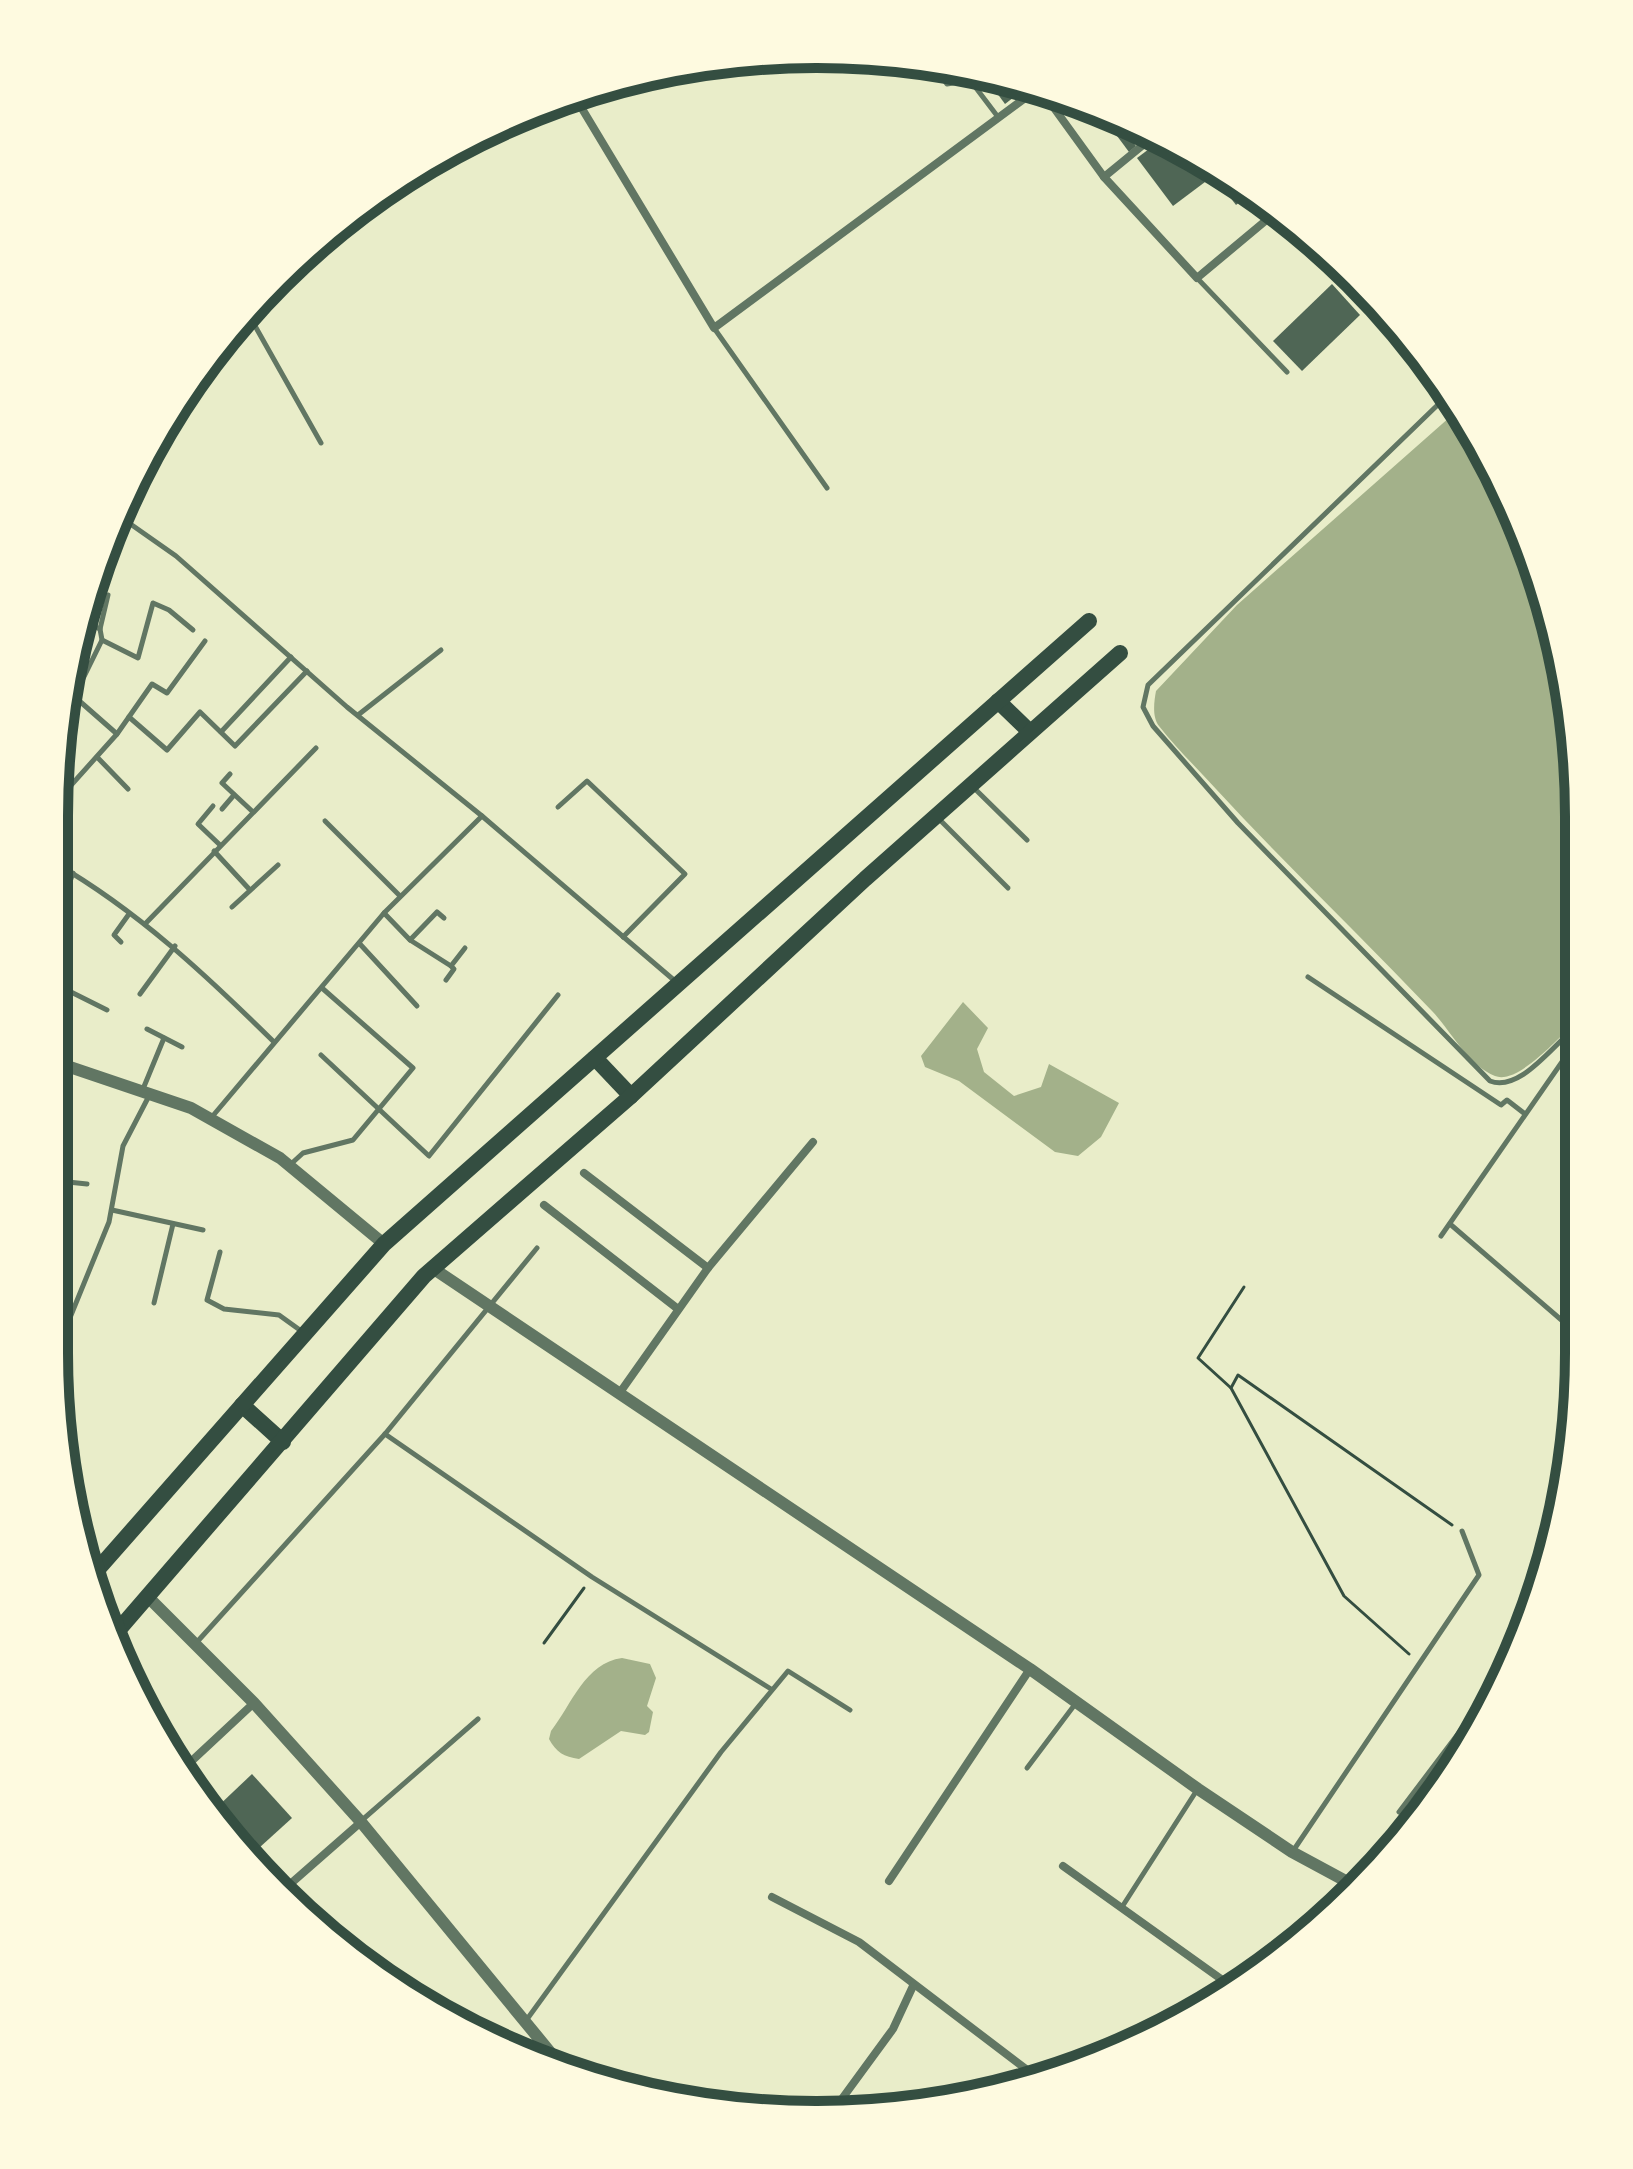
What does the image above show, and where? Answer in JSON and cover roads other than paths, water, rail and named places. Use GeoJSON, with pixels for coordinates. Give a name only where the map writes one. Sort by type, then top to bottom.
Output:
{"type":"FeatureCollection","features":[{"type":"Feature","properties":{"kind":"main road"},"geometry":{"type":"LineString","coordinates":[[100,1567],[384,1244],[1089,621]]}},
{"type":"Feature","properties":{"kind":"main road"},"geometry":{"type":"LineString","coordinates":[[121,1627],[434,1269],[631,1096],[936,816],[1120,653]]}},
{"type":"Feature","properties":{"kind":"main road"},"geometry":{"type":"LineString","coordinates":[[998,701],[1030,732]]}},
{"type":"Feature","properties":{"kind":"main road"},"geometry":{"type":"LineString","coordinates":[[595,1058],[631,1096]]}},
{"type":"Feature","properties":{"kind":"main road"},"geometry":{"type":"LineString","coordinates":[[242,1405],[283,1442]]}},
{"type":"Feature","properties":{"kind":"street"},"geometry":{"type":"LineString","coordinates":[[581,107],[714,328],[1024,98]]}},
{"type":"Feature","properties":{"kind":"street"},"geometry":{"type":"LineString","coordinates":[[1054,107],[1104,177],[1197,278],[1267,219]]}},
{"type":"Feature","properties":{"kind":"street"},"geometry":{"type":"LineString","coordinates":[[1104,177],[1145,144]]}},
{"type":"Feature","properties":{"kind":"street"},"geometry":{"type":"LineString","coordinates":[[68,1066],[146,1091],[210,1119],[290,1165],[384,1244]]}},
{"type":"Feature","properties":{"kind":"street"},"geometry":{"type":"LineString","coordinates":[[621,1391],[708,1268],[813,1142]]}},
{"type":"Feature","properties":{"kind":"street"},"geometry":{"type":"LineString","coordinates":[[584,1173],[708,1268]]}},
{"type":"Feature","properties":{"kind":"street"},"geometry":{"type":"LineString","coordinates":[[544,1205],[678,1309]]}},
{"type":"Feature","properties":{"kind":"street"},"geometry":{"type":"LineString","coordinates":[[434,1269],[621,1391],[1030,1669],[1198,1789],[1292,1852],[1347,1881]]}},
{"type":"Feature","properties":{"kind":"street"},"geometry":{"type":"LineString","coordinates":[[147,1596],[197,1642],[361,1822],[548,2051]]}},
{"type":"Feature","properties":{"kind":"street"},"geometry":{"type":"LineString","coordinates":[[889,1881],[1030,1669]]}},
{"type":"Feature","properties":{"kind":"street"},"geometry":{"type":"LineString","coordinates":[[190,1762],[254,1703]]}},
{"type":"Feature","properties":{"kind":"street"},"geometry":{"type":"LineString","coordinates":[[290,1884],[361,1822]]}},
{"type":"Feature","properties":{"kind":"street"},"geometry":{"type":"LineString","coordinates":[[1063,1866],[1223,1981]]}},
{"type":"Feature","properties":{"kind":"street"},"geometry":{"type":"LineString","coordinates":[[772,1897],[859,1942],[1027,2070]]}},
{"type":"Feature","properties":{"kind":"street"},"geometry":{"type":"LineString","coordinates":[[841,2100],[893,2029],[913,1986]]}},
{"type":"Feature","properties":{"kind":"lane"},"geometry":{"type":"LineString","coordinates":[[943,79],[947,84],[961,82]]}},
{"type":"Feature","properties":{"kind":"lane"},"geometry":{"type":"LineString","coordinates":[[974,85],[998,117]]}},
{"type":"Feature","properties":{"kind":"lane"},"geometry":{"type":"LineString","coordinates":[[1197,278],[1287,372]]}},
{"type":"Feature","properties":{"kind":"lane"},"geometry":{"type":"LineString","coordinates":[[254,323],[321,443]]}},
{"type":"Feature","properties":{"kind":"lane"},"geometry":{"type":"LineString","coordinates":[[714,328],[827,488]]}},
{"type":"Feature","properties":{"kind":"lane"},"geometry":{"type":"LineString","coordinates":[[1440,403],[1148,685],[1143,707],[1153,726],[1238,823],[1490,1081],[1500,1085],[1515,1081],[1565,1036]]}},
{"type":"Feature","properties":{"kind":"lane"},"geometry":{"type":"LineString","coordinates":[[128,523],[176,556],[358,715],[482,816],[678,985]]}},
{"type":"Feature","properties":{"kind":"lane"},"geometry":{"type":"LineString","coordinates":[[79,686],[102,640],[100,629],[108,595]]}},
{"type":"Feature","properties":{"kind":"lane"},"geometry":{"type":"LineString","coordinates":[[102,640],[138,658],[153,603],[169,610],[193,630]]}},
{"type":"Feature","properties":{"kind":"lane"},"geometry":{"type":"LineString","coordinates":[[93,626],[100,629]]}},
{"type":"Feature","properties":{"kind":"lane"},"geometry":{"type":"LineString","coordinates":[[69,788],[117,734],[152,684],[167,693],[205,641]]}},
{"type":"Feature","properties":{"kind":"lane"},"geometry":{"type":"LineString","coordinates":[[358,715],[441,650]]}},
{"type":"Feature","properties":{"kind":"lane"},"geometry":{"type":"LineString","coordinates":[[221,733],[291,657]]}},
{"type":"Feature","properties":{"kind":"lane"},"geometry":{"type":"LineString","coordinates":[[129,717],[167,750],[200,712],[235,746],[307,671]]}},
{"type":"Feature","properties":{"kind":"lane"},"geometry":{"type":"LineString","coordinates":[[78,697],[117,734]]}},
{"type":"Feature","properties":{"kind":"lane"},"geometry":{"type":"LineString","coordinates":[[145,924],[316,748]]}},
{"type":"Feature","properties":{"kind":"lane"},"geometry":{"type":"LineString","coordinates":[[97,757],[128,789]]}},
{"type":"Feature","properties":{"kind":"lane"},"geometry":{"type":"LineString","coordinates":[[230,774],[222,783],[253,812]]}},
{"type":"Feature","properties":{"kind":"lane"},"geometry":{"type":"LineString","coordinates":[[558,807],[587,781],[685,874],[623,937]]}},
{"type":"Feature","properties":{"kind":"lane"},"geometry":{"type":"LineString","coordinates":[[971,785],[1027,840]]}},
{"type":"Feature","properties":{"kind":"lane"},"geometry":{"type":"LineString","coordinates":[[222,809],[234,795]]}},
{"type":"Feature","properties":{"kind":"lane"},"geometry":{"type":"LineString","coordinates":[[213,806],[198,824],[220,845]]}},
{"type":"Feature","properties":{"kind":"lane"},"geometry":{"type":"LineString","coordinates":[[210,1119],[384,913],[482,816]]}},
{"type":"Feature","properties":{"kind":"lane"},"geometry":{"type":"LineString","coordinates":[[936,816],[1008,888]]}},
{"type":"Feature","properties":{"kind":"lane"},"geometry":{"type":"LineString","coordinates":[[325,821],[400,896]]}},
{"type":"Feature","properties":{"kind":"lane"},"geometry":{"type":"LineString","coordinates":[[214,851],[250,890]]}},
{"type":"Feature","properties":{"kind":"lane"},"geometry":{"type":"LineString","coordinates":[[232,907],[278,865]]}},
{"type":"Feature","properties":{"kind":"lane"},"geometry":{"type":"LineString","coordinates":[[68,870],[175,946],[274,1042]]}},
{"type":"Feature","properties":{"kind":"lane"},"geometry":{"type":"LineString","coordinates":[[68,887],[73,873]]}},
{"type":"Feature","properties":{"kind":"lane"},"geometry":{"type":"LineString","coordinates":[[410,940],[437,912],[444,918]]}},
{"type":"Feature","properties":{"kind":"lane"},"geometry":{"type":"LineString","coordinates":[[384,913],[410,940],[454,969],[446,980]]}},
{"type":"Feature","properties":{"kind":"lane"},"geometry":{"type":"LineString","coordinates":[[121,942],[114,935],[129,914]]}},
{"type":"Feature","properties":{"kind":"lane"},"geometry":{"type":"LineString","coordinates":[[359,943],[417,1006]]}},
{"type":"Feature","properties":{"kind":"lane"},"geometry":{"type":"LineString","coordinates":[[140,994],[175,946]]}},
{"type":"Feature","properties":{"kind":"lane"},"geometry":{"type":"LineString","coordinates":[[451,966],[465,948]]}},
{"type":"Feature","properties":{"kind":"lane"},"geometry":{"type":"LineString","coordinates":[[1308,977],[1501,1105],[1507,1100],[1525,1114]]}},
{"type":"Feature","properties":{"kind":"lane"},"geometry":{"type":"LineString","coordinates":[[290,1165],[303,1153],[353,1140],[413,1068],[322,988]]}},
{"type":"Feature","properties":{"kind":"lane"},"geometry":{"type":"LineString","coordinates":[[68,990],[107,1010]]}},
{"type":"Feature","properties":{"kind":"lane"},"geometry":{"type":"LineString","coordinates":[[321,1055],[429,1156],[558,995]]}},
{"type":"Feature","properties":{"kind":"lane"},"geometry":{"type":"LineString","coordinates":[[147,1029],[182,1047]]}},
{"type":"Feature","properties":{"kind":"lane"},"geometry":{"type":"LineString","coordinates":[[68,1322],[112,1210],[123,1146],[164,1038]]}},
{"type":"Feature","properties":{"kind":"lane"},"geometry":{"type":"LineString","coordinates":[[1558,1042],[1565,1044]]}},
{"type":"Feature","properties":{"kind":"lane"},"geometry":{"type":"LineString","coordinates":[[1441,1236],[1565,1057]]}},
{"type":"Feature","properties":{"kind":"lane"},"geometry":{"type":"LineString","coordinates":[[68,1182],[87,1184]]}},
{"type":"Feature","properties":{"kind":"lane"},"geometry":{"type":"LineString","coordinates":[[112,1210],[203,1230]]}},
{"type":"Feature","properties":{"kind":"lane"},"geometry":{"type":"LineString","coordinates":[[154,1303],[173,1224]]}},
{"type":"Feature","properties":{"kind":"lane"},"geometry":{"type":"LineString","coordinates":[[1450,1224],[1565,1323]]}},
{"type":"Feature","properties":{"kind":"lane"},"geometry":{"type":"LineString","coordinates":[[197,1642],[385,1434],[537,1248]]}},
{"type":"Feature","properties":{"kind":"lane"},"geometry":{"type":"LineString","coordinates":[[220,1252],[207,1300],[224,1309],[279,1315],[305,1334]]}},
{"type":"Feature","properties":{"kind":"lane"},"geometry":{"type":"LineString","coordinates":[[385,1434],[592,1577],[771,1689]]}},
{"type":"Feature","properties":{"kind":"lane"},"geometry":{"type":"LineString","coordinates":[[1292,1852],[1479,1575],[1462,1531]]}},
{"type":"Feature","properties":{"kind":"lane"},"geometry":{"type":"LineString","coordinates":[[524,2023],[721,1752],[788,1671],[850,1710]]}},
{"type":"Feature","properties":{"kind":"lane"},"geometry":{"type":"LineString","coordinates":[[1027,1768],[1077,1703]]}},
{"type":"Feature","properties":{"kind":"lane"},"geometry":{"type":"LineString","coordinates":[[361,1822],[478,1719]]}},
{"type":"Feature","properties":{"kind":"lane"},"geometry":{"type":"LineString","coordinates":[[1399,1812],[1469,1719]]}},
{"type":"Feature","properties":{"kind":"lane"},"geometry":{"type":"LineString","coordinates":[[1122,1907],[1198,1789]]}}]}
